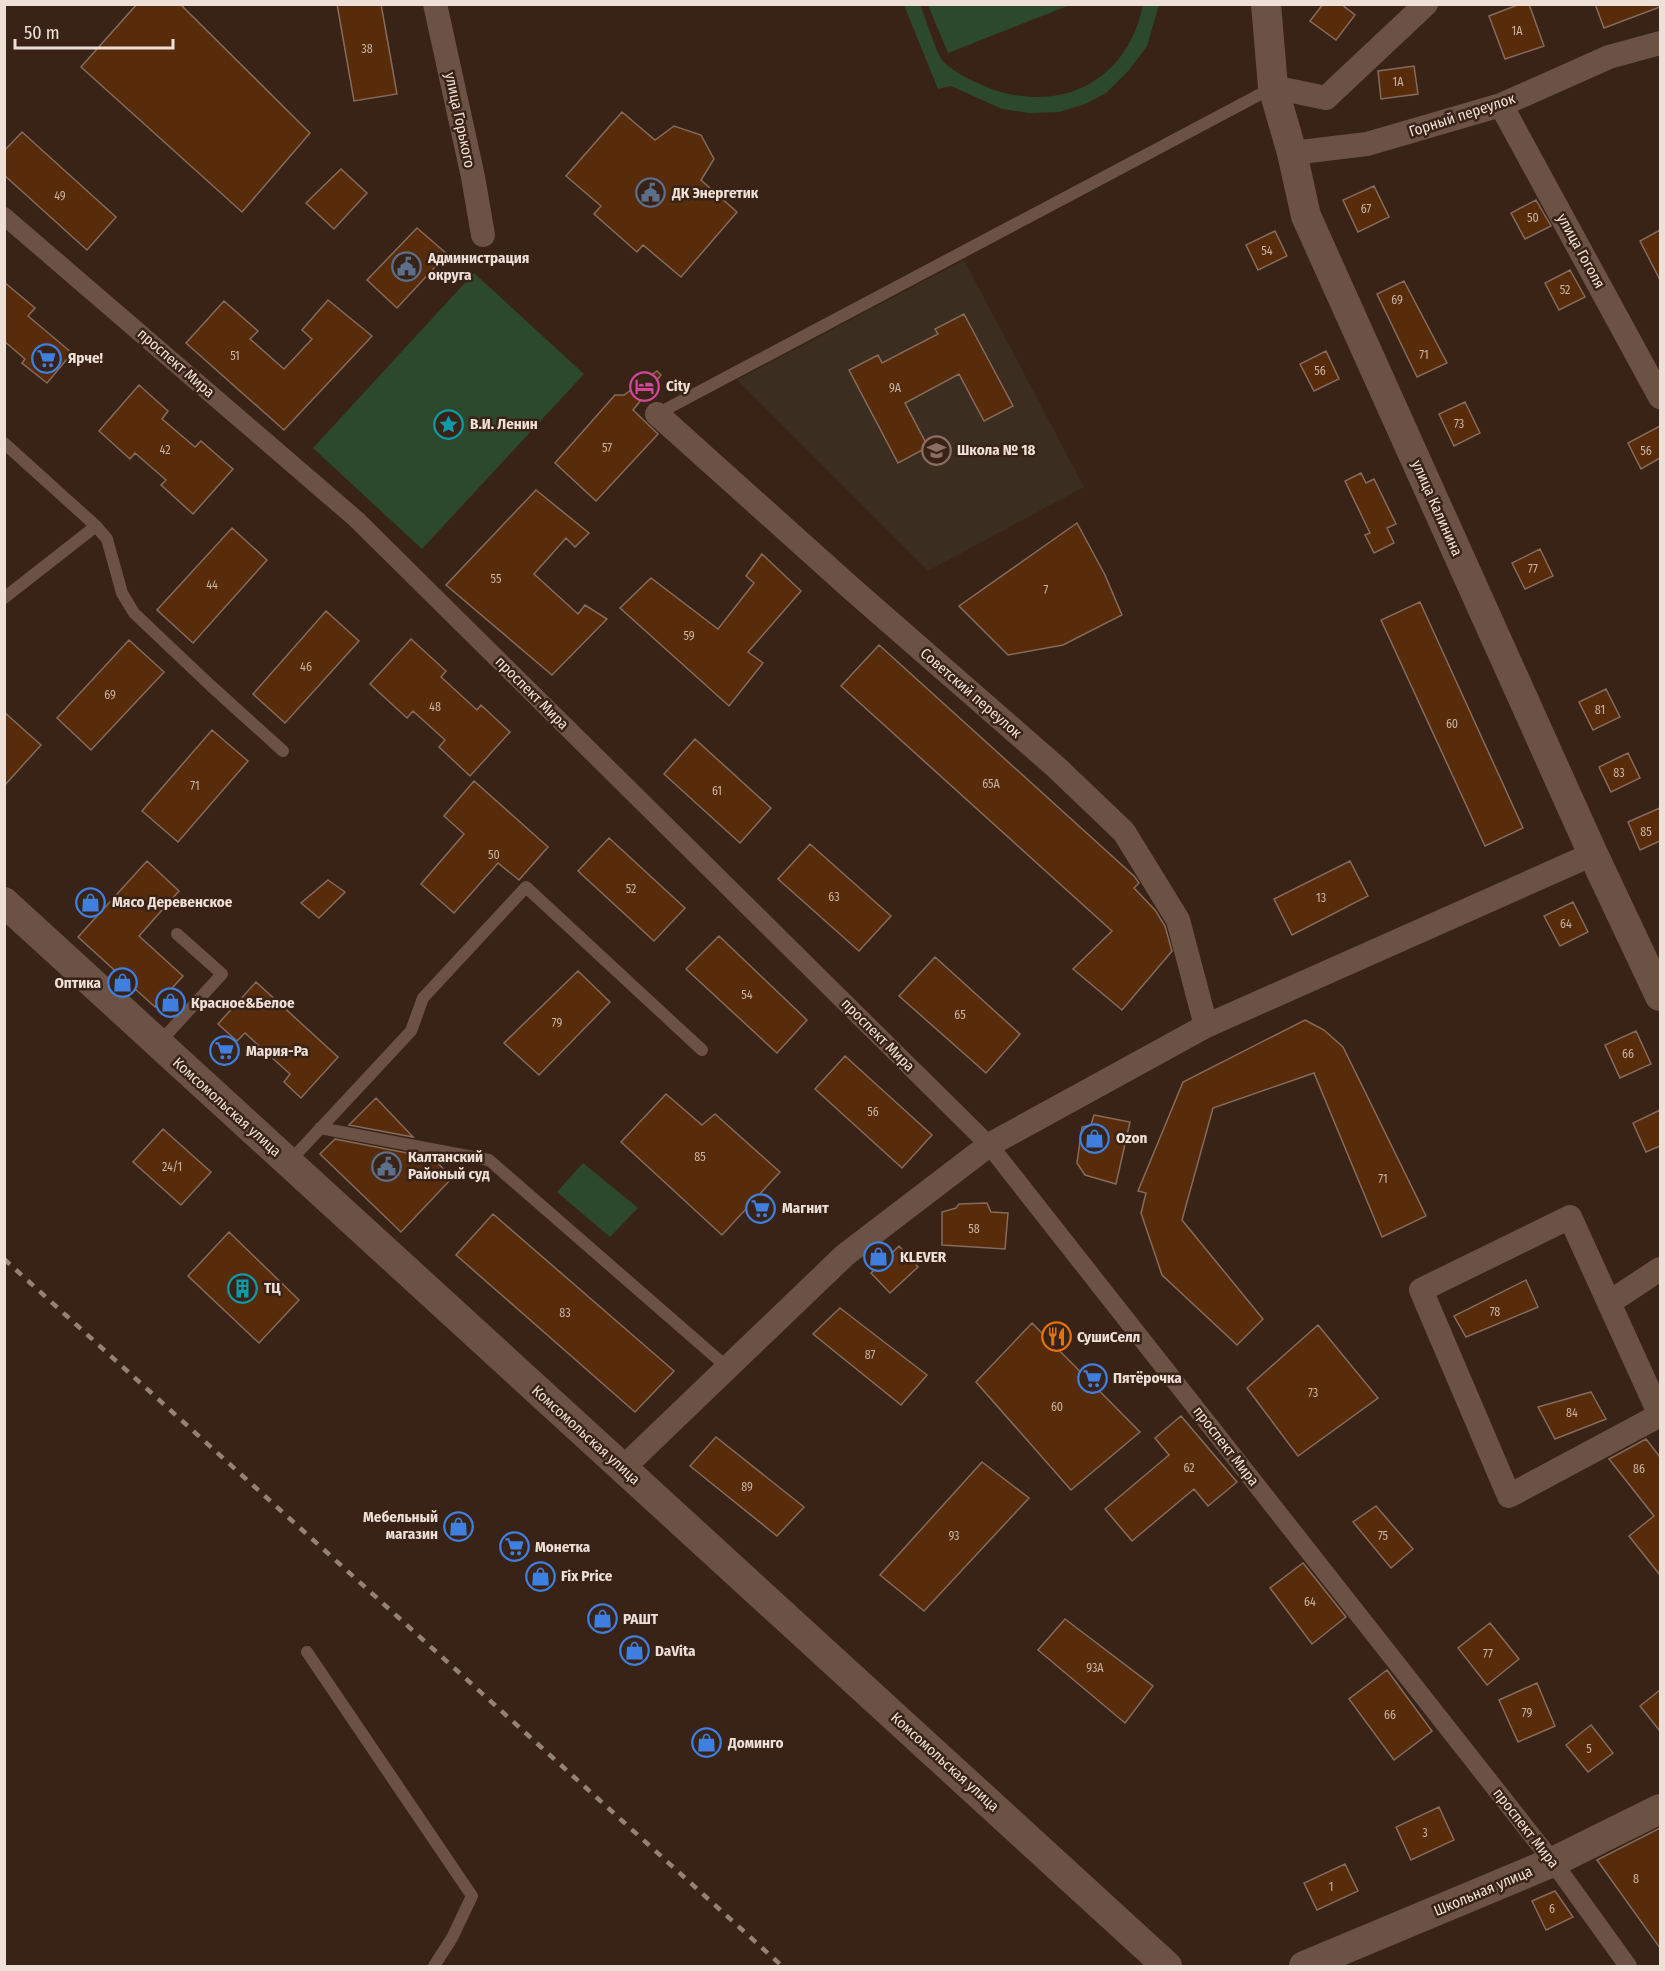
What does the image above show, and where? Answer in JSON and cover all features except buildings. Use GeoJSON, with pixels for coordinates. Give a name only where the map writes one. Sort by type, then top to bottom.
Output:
{"type":"FeatureCollection","features":[{"type":"Feature","properties":{"kind":"street","name":"улица Горького"},"geometry":{"type":"LineString","coordinates":[[435,4],[473,177],[483,235]]}},
{"type":"Feature","properties":{"kind":"street","name":"улица Калинина"},"geometry":{"type":"LineString","coordinates":[[1266,4],[1273,87],[1292,153],[1306,216],[1593,854],[1660,996]]}},
{"type":"Feature","properties":{"kind":"street"},"geometry":{"type":"LineString","coordinates":[[1273,87],[1326,98],[1426,4]]}},
{"type":"Feature","properties":{"kind":"street","name":"Горный переулок"},"geometry":{"type":"LineString","coordinates":[[1292,153],[1367,144],[1501,105],[1609,57],[1660,43]]}},
{"type":"Feature","properties":{"kind":"street","name":"улица Гоголя"},"geometry":{"type":"LineString","coordinates":[[1501,105],[1660,397]]}},
{"type":"Feature","properties":{"kind":"street","name":"проспект Мира"},"geometry":{"type":"LineString","coordinates":[[4,216],[356,519],[989,1145],[1553,1862],[1628,1966]]}},
{"type":"Feature","properties":{"kind":"street","name":"Советский переулок"},"geometry":{"type":"LineString","coordinates":[[657,414],[843,581],[1056,767],[1124,832],[1178,920],[1206,1026]]}},
{"type":"Feature","properties":{"kind":"street"},"geometry":{"type":"LineString","coordinates":[[622,1469],[845,1255],[989,1145],[1206,1026],[1593,854]]}},
{"type":"Feature","properties":{"kind":"street","name":"Комсомольская улица"},"geometry":{"type":"LineString","coordinates":[[4,902],[622,1469],[1153,1962]]}},
{"type":"Feature","properties":{"kind":"street"},"geometry":{"type":"LineString","coordinates":[[1570,1217],[1610,1302],[1660,1415],[1509,1496],[1421,1290],[1570,1217]]}},
{"type":"Feature","properties":{"kind":"street"},"geometry":{"type":"LineString","coordinates":[[1610,1302],[1660,1269]]}},
{"type":"Feature","properties":{"kind":"street","name":"Школьная улица"},"geometry":{"type":"LineString","coordinates":[[1304,1966],[1553,1862],[1660,1809]]}},
{"type":"Feature","properties":{"kind":"lane"},"geometry":{"type":"LineString","coordinates":[[657,414],[1273,87]]}},
{"type":"Feature","properties":{"kind":"lane"},"geometry":{"type":"LineString","coordinates":[[4,443],[96,526],[107,539],[122,593],[134,614],[283,751]]}},
{"type":"Feature","properties":{"kind":"lane"},"geometry":{"type":"LineString","coordinates":[[4,598],[96,526]]}},
{"type":"Feature","properties":{"kind":"lane"},"geometry":{"type":"LineString","coordinates":[[288,1162],[411,1031],[423,998],[526,887],[702,1050]]}},
{"type":"Feature","properties":{"kind":"lane"},"geometry":{"type":"LineString","coordinates":[[159,1044],[222,974],[177,934]]}},
{"type":"Feature","properties":{"kind":"lane"},"geometry":{"type":"LineString","coordinates":[[320,1128],[489,1160],[728,1368]]}},
{"type":"Feature","properties":{"kind":"lane"},"geometry":{"type":"LineString","coordinates":[[307,1652],[472,1896],[452,1938],[434,1966]]}},
{"type":"Feature","properties":{"kind":"shaded area","name":"Школа № 18"},"geometry":{"type":"Polygon","coordinates":[[[964,260],[1084,487],[928,571],[737,380],[964,260]]]}},
{"type":"Feature","properties":{"kind":"green space"},"geometry":{"type":"Polygon","coordinates":[[[904,5],[920,5],[942,60],[966,78],[994,90],[1020,96],[1045,97],[1068,93],[1090,84],[1108,70],[1123,53],[1135,31],[1143,5],[1159,5],[1147,46],[1129,70],[1106,93],[1085,104],[1059,112],[1029,113],[1002,109],[951,86],[938,89],[904,5]]]}},
{"type":"Feature","properties":{"kind":"green space"},"geometry":{"type":"Polygon","coordinates":[[[928,5],[1070,5],[948,53],[928,5]]]}},
{"type":"Feature","properties":{"kind":"green space"},"geometry":{"type":"Polygon","coordinates":[[[474,273],[584,374],[422,549],[313,448],[474,273]]]}},
{"type":"Feature","properties":{"kind":"green space"},"geometry":{"type":"Polygon","coordinates":[[[583,1163],[638,1208],[610,1237],[557,1192],[583,1163]]]}},
{"type":"Feature","properties":{"kind":"railway"},"geometry":{"type":"LineString","coordinates":[[4,1259],[782,1966]]}},
{"type":"Feature","properties":{"kind":"place","name":"ДК Энергетик"},"geometry":{"type":"Point","coordinates":[651,193]}},
{"type":"Feature","properties":{"kind":"place","name":"Администрация округа"},"geometry":{"type":"Point","coordinates":[407,267]}},
{"type":"Feature","properties":{"kind":"place","name":"Ярче!"},"geometry":{"type":"Point","coordinates":[47,358]}},
{"type":"Feature","properties":{"kind":"place","name":"City"},"geometry":{"type":"Point","coordinates":[645,386]}},
{"type":"Feature","properties":{"kind":"place","name":"В.И. Ленин"},"geometry":{"type":"Point","coordinates":[449,424]}},
{"type":"Feature","properties":{"kind":"place","name":"Школа № 18"},"geometry":{"type":"Point","coordinates":[936,450]}},
{"type":"Feature","properties":{"kind":"place","name":"Мясо Деревенское"},"geometry":{"type":"Point","coordinates":[91,902]}},
{"type":"Feature","properties":{"kind":"place","name":"Оптика"},"geometry":{"type":"Point","coordinates":[122,983]}},
{"type":"Feature","properties":{"kind":"place","name":"Красное&Белое"},"geometry":{"type":"Point","coordinates":[170,1003]}},
{"type":"Feature","properties":{"kind":"place","name":"Мария-Ра"},"geometry":{"type":"Point","coordinates":[225,1051]}},
{"type":"Feature","properties":{"kind":"place","name":"Ozon"},"geometry":{"type":"Point","coordinates":[1095,1138]}},
{"type":"Feature","properties":{"kind":"place","name":"Калтанский Районый суд"},"geometry":{"type":"Point","coordinates":[387,1166]}},
{"type":"Feature","properties":{"kind":"place","name":"Магнит"},"geometry":{"type":"Point","coordinates":[761,1208]}},
{"type":"Feature","properties":{"kind":"place","name":"KLEVER"},"geometry":{"type":"Point","coordinates":[879,1257]}},
{"type":"Feature","properties":{"kind":"place","name":"ТЦ"},"geometry":{"type":"Point","coordinates":[243,1288]}},
{"type":"Feature","properties":{"kind":"place","name":"СушиСелл"},"geometry":{"type":"Point","coordinates":[1056,1337]}},
{"type":"Feature","properties":{"kind":"place","name":"Пятёрочка"},"geometry":{"type":"Point","coordinates":[1092,1378]}},
{"type":"Feature","properties":{"kind":"place","name":"Мебельный магазин"},"geometry":{"type":"Point","coordinates":[459,1526]}},
{"type":"Feature","properties":{"kind":"place","name":"Монетка"},"geometry":{"type":"Point","coordinates":[514,1547]}},
{"type":"Feature","properties":{"kind":"place","name":"Fix Price"},"geometry":{"type":"Point","coordinates":[540,1576]}},
{"type":"Feature","properties":{"kind":"place","name":"РАШТ"},"geometry":{"type":"Point","coordinates":[602,1619]}},
{"type":"Feature","properties":{"kind":"place","name":"DaVita"},"geometry":{"type":"Point","coordinates":[634,1651]}},
{"type":"Feature","properties":{"kind":"place","name":"Доминго"},"geometry":{"type":"Point","coordinates":[707,1743]}}]}
